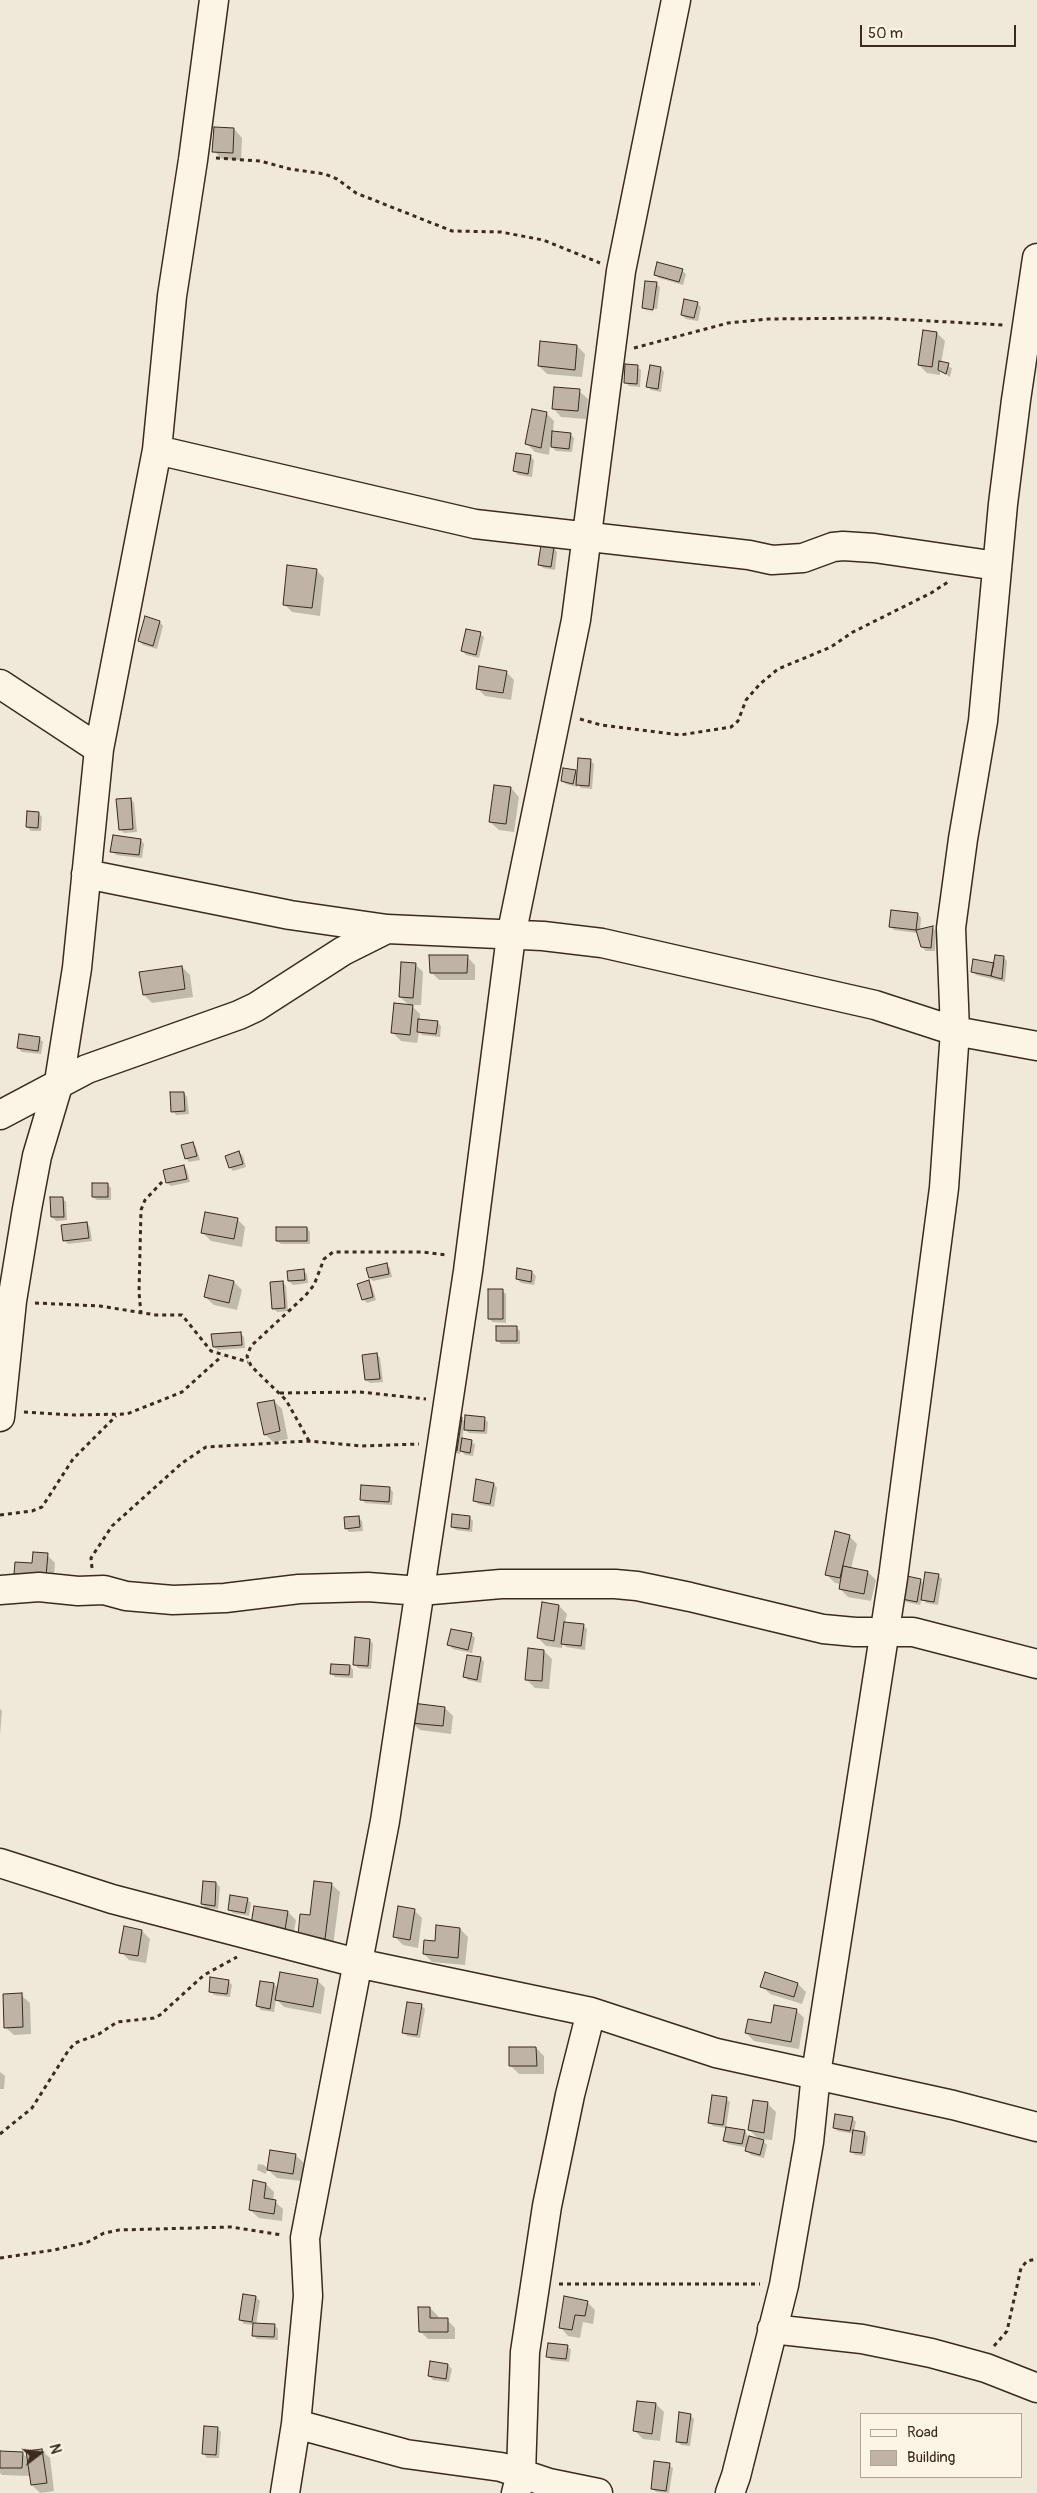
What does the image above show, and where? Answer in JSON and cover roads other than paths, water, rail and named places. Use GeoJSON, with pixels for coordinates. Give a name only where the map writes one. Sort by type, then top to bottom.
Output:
{"type":"FeatureCollection","features":[{"type":"Feature","properties":{"kind":"street"},"geometry":{"type":"LineString","coordinates":[[0,1414],[12,1301],[37,1156],[59,1082],[77,968],[99,749],[157,450],[172,296],[193,160],[214,0]]}},
{"type":"Feature","properties":{"kind":"street"},"geometry":{"type":"LineString","coordinates":[[285,2493],[296,2424],[308,2296],[305,2238],[385,1821],[470,1258],[511,936],[576,620],[622,272],[676,0]]}},
{"type":"Feature","properties":{"kind":"street"},"geometry":{"type":"LineString","coordinates":[[730,2493],[736,2476],[784,2284],[809,2142],[816,2074],[886,1631],[944,1188],[956,1031],[951,928],[983,721],[984,564],[1016,400],[1037,258]]}},
{"type":"Feature","properties":{"kind":"street"},"geometry":{"type":"LineString","coordinates":[[157,450],[474,524],[749,555],[772,560],[792,560],[843,546],[874,548],[984,564]]}},
{"type":"Feature","properties":{"kind":"street"},"geometry":{"type":"LineString","coordinates":[[0,684],[99,749]]}},
{"type":"Feature","properties":{"kind":"street"},"geometry":{"type":"LineString","coordinates":[[86,874],[290,914],[387,929],[543,936],[602,943],[876,1005],[956,1031],[1037,1046]]}},
{"type":"Feature","properties":{"kind":"street"},"geometry":{"type":"LineString","coordinates":[[0,1114],[59,1082],[256,1007],[343,951],[387,929]]}},
{"type":"Feature","properties":{"kind":"street"},"geometry":{"type":"LineString","coordinates":[[0,1590],[40,1587],[111,1592],[173,1600],[368,1587],[420,1591],[501,1584],[615,1584],[683,1596],[823,1629],[854,1632],[913,1632],[1037,1664]]}},
{"type":"Feature","properties":{"kind":"street"},"geometry":{"type":"LineString","coordinates":[[0,1863],[112,1898],[357,1963],[591,2012],[716,2053],[816,2074],[1037,2127]]}},
{"type":"Feature","properties":{"kind":"street"},"geometry":{"type":"LineString","coordinates":[[518,2484],[525,2352],[548,2206],[570,2095],[591,2012]]}},
{"type":"Feature","properties":{"kind":"street"},"geometry":{"type":"LineString","coordinates":[[772,2329],[862,2339],[966,2363],[1037,2388]]}},
{"type":"Feature","properties":{"kind":"street"},"geometry":{"type":"LineString","coordinates":[[296,2424],[406,2454],[501,2467],[518,2484],[598,2493]]}}]}
